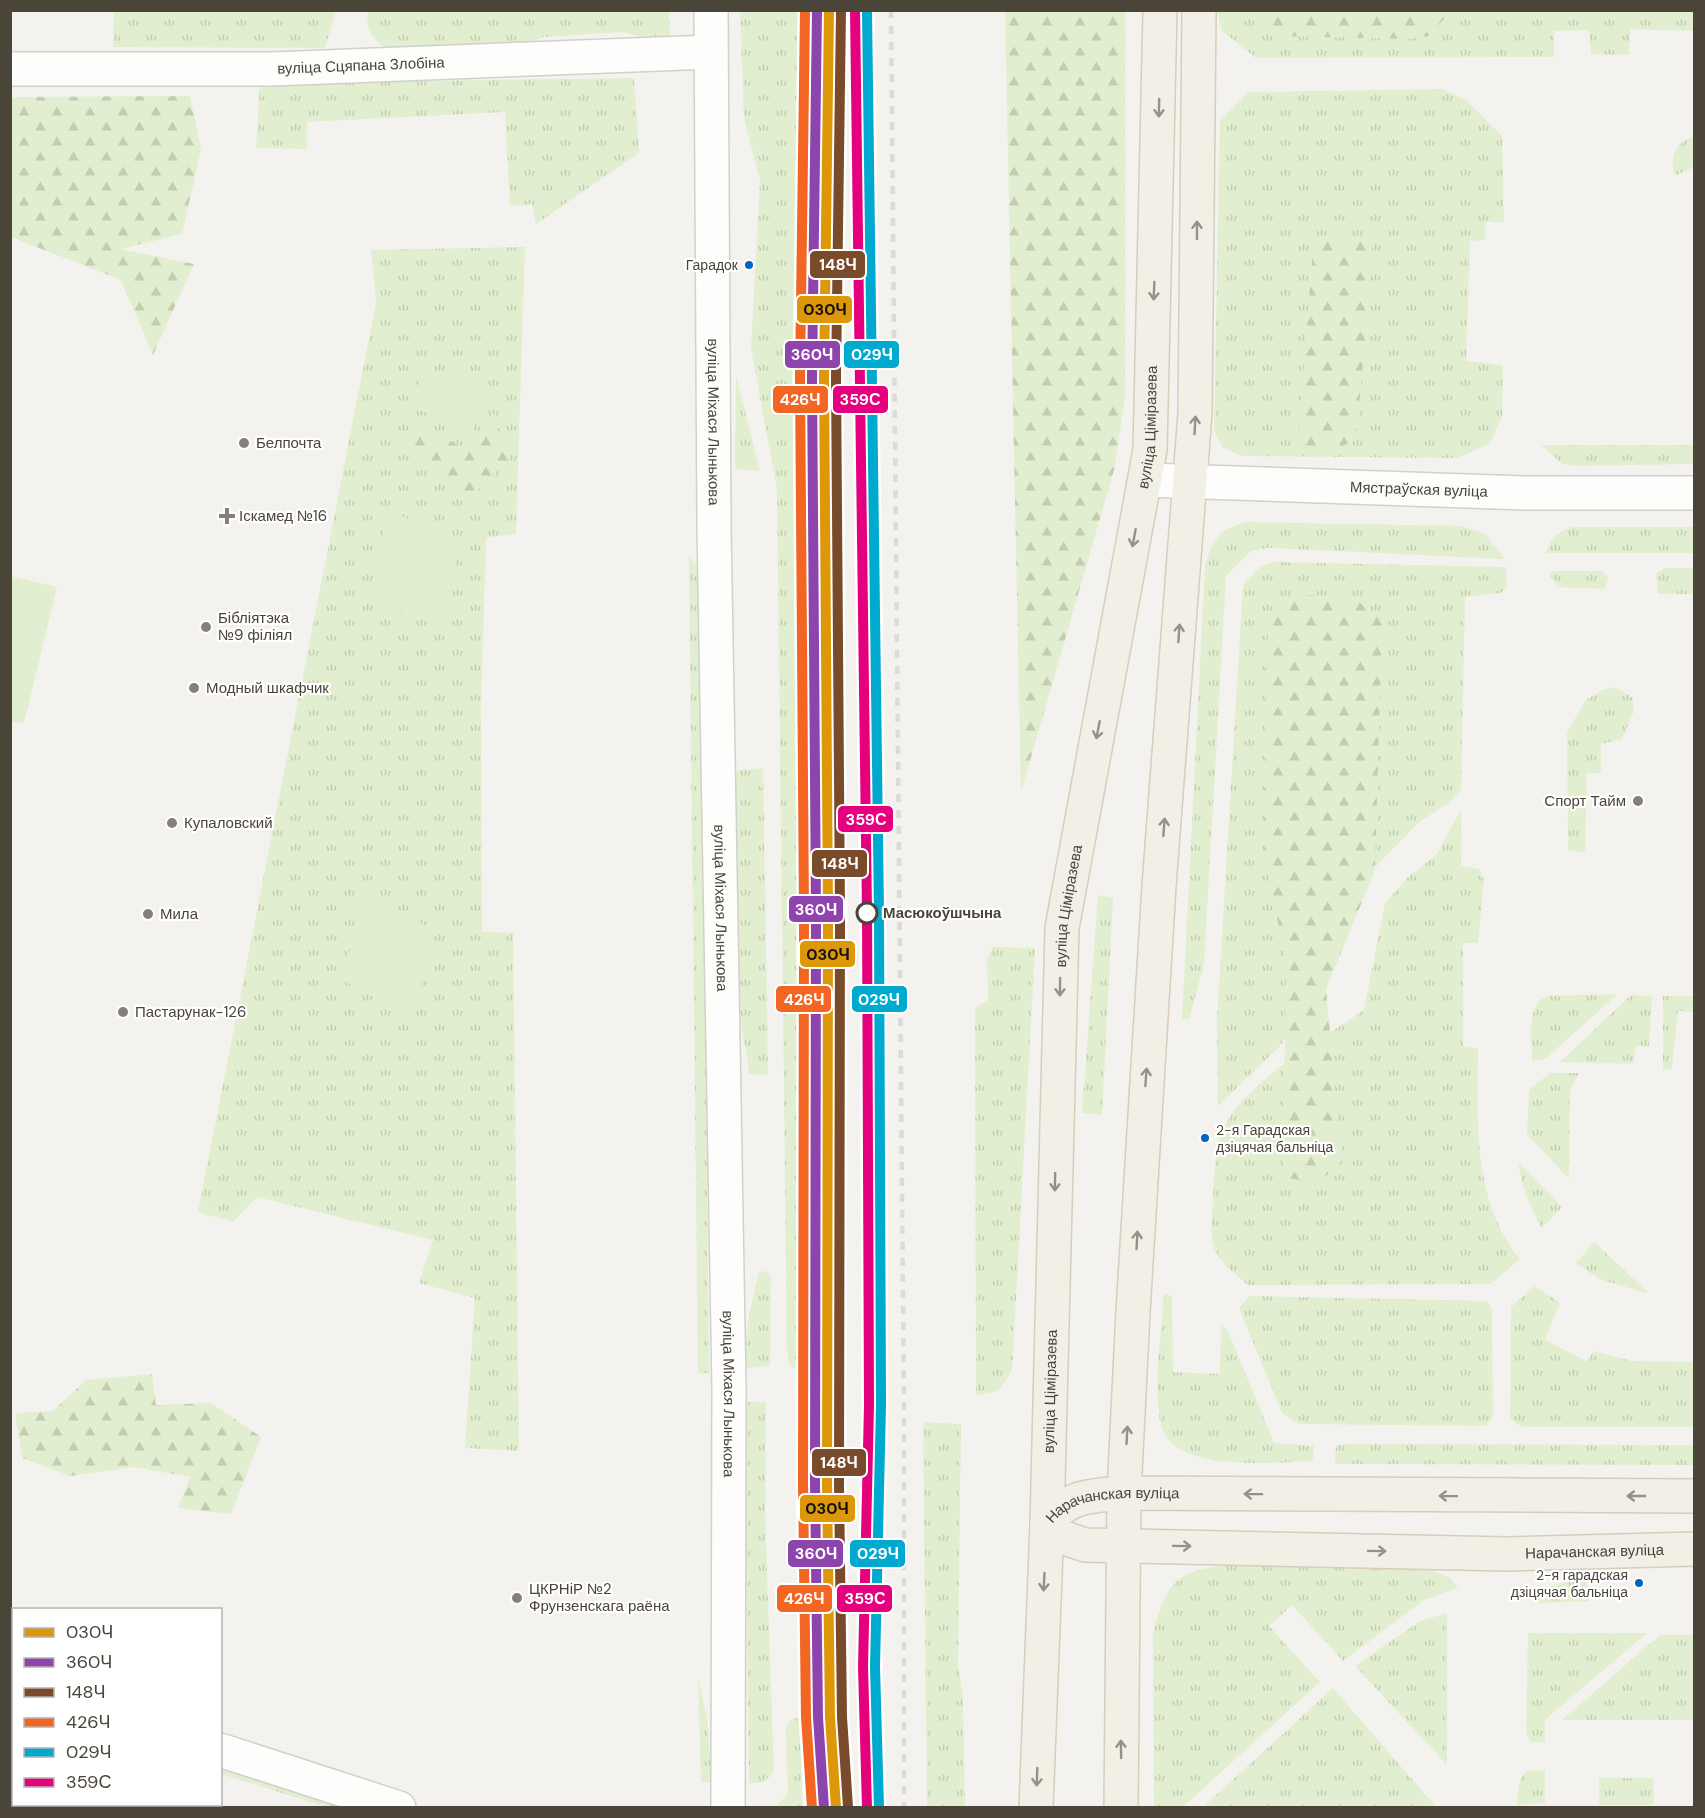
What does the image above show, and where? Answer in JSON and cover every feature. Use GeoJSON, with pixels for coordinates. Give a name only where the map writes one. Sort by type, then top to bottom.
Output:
{"type":"FeatureCollection","features":[{"type":"Feature","properties":{"kind":"main road","name":"вуліца Ціміразева"},"geometry":{"type":"LineString","coordinates":[[1036,1808],[1047,1523],[1062,928],[1150,450],[1160,10]]}},
{"type":"Feature","properties":{"kind":"main road"},"geometry":{"type":"LineString","coordinates":[[1121,1808],[1124,1493],[1143,1124],[1195,413],[1199,10]]}},
{"type":"Feature","properties":{"kind":"main road","name":"Нарачанская вуліца"},"geometry":{"type":"LineString","coordinates":[[1695,1496],[1124,1493],[1086,1496],[1057,1509],[1047,1523],[1053,1534],[1085,1545],[1507,1554],[1695,1549]]}},
{"type":"Feature","properties":{"kind":"street","name":"вуліца Міхася Лынькова"},"geometry":{"type":"LineString","coordinates":[[711,10],[714,492],[729,1388],[728,1808]]}},
{"type":"Feature","properties":{"kind":"street","name":"вуліца Сцяпана Злобіна"},"geometry":{"type":"LineString","coordinates":[[10,69],[261,69],[711,52]]}},
{"type":"Feature","properties":{"kind":"street","name":"Мястраўская вуліца"},"geometry":{"type":"LineString","coordinates":[[1145,480],[1526,493],[1695,493]]}},
{"type":"Feature","properties":{"kind":"street"},"geometry":{"type":"LineString","coordinates":[[222,1751],[399,1808]]}},
{"type":"Feature","properties":{"kind":"green space"},"geometry":{"type":"Polygon","coordinates":[[[114,10],[336,11],[325,48],[113,47],[114,10]]]}},
{"type":"Feature","properties":{"kind":"green space"},"geometry":{"type":"Polygon","coordinates":[[[368,10],[669,11],[670,44],[622,32],[543,37],[523,47],[388,49],[371,33],[367,17],[368,10]]]}},
{"type":"Feature","properties":{"kind":"green space"},"geometry":{"type":"Polygon","coordinates":[[[1255,10],[1451,11],[1429,36],[1410,39],[1276,36],[1263,33],[1255,21],[1255,10]]]}},
{"type":"Feature","properties":{"kind":"green space"},"geometry":{"type":"Polygon","coordinates":[[[1451,10],[1694,11],[1694,31],[1630,29],[1629,55],[1591,54],[1589,30],[1554,31],[1554,57],[1256,58],[1222,31],[1217,11],[1255,11],[1255,21],[1429,36],[1451,10]]]}},
{"type":"Feature","properties":{"kind":"green space"},"geometry":{"type":"Polygon","coordinates":[[[740,11],[815,11],[811,496],[821,1371],[803,1371],[790,1366],[787,1349],[777,489],[751,349],[760,180],[744,119],[740,11]]]}},
{"type":"Feature","properties":{"kind":"green space"},"geometry":{"type":"Polygon","coordinates":[[[1005,11],[1125,11],[1125,398],[1114,470],[1021,792],[1005,11]]]}},
{"type":"Feature","properties":{"kind":"green space"},"geometry":{"type":"Polygon","coordinates":[[[634,78],[639,153],[536,224],[532,204],[510,206],[505,112],[307,122],[307,149],[256,148],[260,83],[634,78]]]}},
{"type":"Feature","properties":{"kind":"green space"},"geometry":{"type":"Polygon","coordinates":[[[1443,89],[1467,101],[1502,136],[1504,222],[1485,222],[1485,240],[1470,241],[1466,361],[1503,365],[1502,417],[1490,443],[1458,458],[1242,456],[1222,447],[1214,430],[1220,121],[1249,92],[1443,89]]]}},
{"type":"Feature","properties":{"kind":"green space"},"geometry":{"type":"Polygon","coordinates":[[[190,96],[201,150],[182,234],[120,249],[194,264],[153,355],[121,280],[11,237],[11,97],[190,96]]]}},
{"type":"Feature","properties":{"kind":"green space"},"geometry":{"type":"Polygon","coordinates":[[[1694,137],[1694,167],[1675,176],[1673,157],[1675,151],[1687,139],[1694,137]]]}},
{"type":"Feature","properties":{"kind":"green space"},"geometry":{"type":"Polygon","coordinates":[[[1324,236],[1370,236],[1373,255],[1356,439],[1336,450],[1305,449],[1298,440],[1312,260],[1324,236]]]}},
{"type":"Feature","properties":{"kind":"green space"},"geometry":{"type":"Polygon","coordinates":[[[525,247],[516,534],[486,538],[481,709],[482,932],[513,933],[519,1451],[465,1448],[475,1298],[419,1283],[433,1240],[257,1197],[233,1222],[198,1212],[376,303],[371,250],[525,247]]]}},
{"type":"Feature","properties":{"kind":"green space"},"geometry":{"type":"Polygon","coordinates":[[[426,369],[486,383],[473,432],[408,405],[426,369]]]}},
{"type":"Feature","properties":{"kind":"green space"},"geometry":{"type":"Polygon","coordinates":[[[736,375],[760,471],[735,469],[736,375]]]}},
{"type":"Feature","properties":{"kind":"green space"},"geometry":{"type":"Polygon","coordinates":[[[493,413],[511,457],[467,501],[417,462],[406,416],[468,451],[493,413]]]}},
{"type":"Feature","properties":{"kind":"green space"},"geometry":{"type":"Polygon","coordinates":[[[1541,445],[1694,445],[1694,464],[1577,466],[1562,464],[1541,445]]]}},
{"type":"Feature","properties":{"kind":"green space"},"geometry":{"type":"Polygon","coordinates":[[[388,509],[460,545],[441,627],[369,596],[388,509]]]}},
{"type":"Feature","properties":{"kind":"green space"},"geometry":{"type":"Polygon","coordinates":[[[1246,522],[1462,526],[1485,534],[1505,559],[1268,548],[1251,551],[1226,576],[1204,965],[1189,1019],[1182,1020],[1205,567],[1210,549],[1218,537],[1229,528],[1246,522]]]}},
{"type":"Feature","properties":{"kind":"green space"},"geometry":{"type":"Polygon","coordinates":[[[1571,527],[1694,527],[1694,553],[1546,553],[1549,543],[1562,531],[1571,527]]]}},
{"type":"Feature","properties":{"kind":"green space"},"geometry":{"type":"Polygon","coordinates":[[[689,556],[698,568],[701,602],[709,1373],[698,1373],[689,556]]]}},
{"type":"Feature","properties":{"kind":"green space"},"geometry":{"type":"Polygon","coordinates":[[[1274,562],[1506,567],[1507,586],[1501,593],[1465,597],[1461,790],[1447,804],[1418,823],[1364,879],[1326,989],[1278,1048],[1218,1106],[1217,1020],[1243,584],[1262,565],[1274,562]]]}},
{"type":"Feature","properties":{"kind":"green space"},"geometry":{"type":"Polygon","coordinates":[[[1665,568],[1694,568],[1694,594],[1658,594],[1656,574],[1665,568]]]}},
{"type":"Feature","properties":{"kind":"green space"},"geometry":{"type":"Polygon","coordinates":[[[1602,571],[1608,577],[1605,589],[1558,587],[1549,573],[1602,571]]]}},
{"type":"Feature","properties":{"kind":"green space"},"geometry":{"type":"Polygon","coordinates":[[[10,576],[57,587],[24,723],[11,721],[10,576]]]}},
{"type":"Feature","properties":{"kind":"green space"},"geometry":{"type":"Polygon","coordinates":[[[1308,595],[1354,598],[1382,621],[1375,870],[1326,989],[1342,1163],[1317,1183],[1283,1177],[1286,959],[1264,859],[1268,613],[1308,595]]]}},
{"type":"Feature","properties":{"kind":"green space"},"geometry":{"type":"Polygon","coordinates":[[[1615,687],[1633,698],[1634,711],[1622,739],[1601,744],[1601,773],[1587,773],[1585,852],[1568,851],[1567,732],[1586,700],[1600,691],[1615,687]]]}},
{"type":"Feature","properties":{"kind":"green space"},"geometry":{"type":"Polygon","coordinates":[[[763,768],[768,1075],[750,1074],[738,1006],[733,771],[763,768]]]}},
{"type":"Feature","properties":{"kind":"green space"},"geometry":{"type":"Polygon","coordinates":[[[1461,809],[1461,866],[1479,869],[1484,879],[1478,943],[1463,943],[1463,1047],[1478,1048],[1478,1131],[1485,1185],[1504,1236],[1520,1259],[1491,1284],[1248,1285],[1225,1264],[1214,1248],[1212,1240],[1216,1158],[1218,1144],[1226,1124],[1240,1104],[1279,1068],[1364,1010],[1385,903],[1408,877],[1437,854],[1461,809]]]}},
{"type":"Feature","properties":{"kind":"green space"},"geometry":{"type":"Polygon","coordinates":[[[362,893],[434,930],[415,1012],[343,981],[362,893]]]}},
{"type":"Feature","properties":{"kind":"green space"},"geometry":{"type":"Polygon","coordinates":[[[1098,895],[1113,898],[1102,1115],[1082,1113],[1098,895]]]}},
{"type":"Feature","properties":{"kind":"green space"},"geometry":{"type":"Polygon","coordinates":[[[993,947],[1035,948],[1012,1371],[998,1391],[976,1395],[975,1008],[988,1000],[987,959],[993,947]]]}},
{"type":"Feature","properties":{"kind":"green space"},"geometry":{"type":"Polygon","coordinates":[[[1618,994],[1545,1059],[1532,1061],[1531,1024],[1535,1007],[1540,1000],[1547,996],[1618,994]]]}},
{"type":"Feature","properties":{"kind":"green space"},"geometry":{"type":"Polygon","coordinates":[[[1631,995],[1652,996],[1649,1047],[1636,1046],[1633,1064],[1560,1062],[1631,995]]]}},
{"type":"Feature","properties":{"kind":"green space"},"geometry":{"type":"Polygon","coordinates":[[[1663,996],[1694,996],[1694,1012],[1678,1011],[1672,1069],[1663,1070],[1663,996]]]}},
{"type":"Feature","properties":{"kind":"green space"},"geometry":{"type":"Polygon","coordinates":[[[1550,1073],[1579,1073],[1570,1090],[1569,1179],[1527,1134],[1529,1090],[1550,1073]]]}},
{"type":"Feature","properties":{"kind":"green space"},"geometry":{"type":"Polygon","coordinates":[[[1518,1162],[1562,1207],[1542,1228],[1527,1196],[1518,1162]]]}},
{"type":"Feature","properties":{"kind":"green space"},"geometry":{"type":"Polygon","coordinates":[[[1594,1242],[1650,1294],[1599,1279],[1576,1263],[1594,1242]]]}},
{"type":"Feature","properties":{"kind":"green space"},"geometry":{"type":"Polygon","coordinates":[[[766,1271],[771,1276],[770,1366],[747,1368],[746,1346],[751,1307],[759,1272],[766,1271]]]}},
{"type":"Feature","properties":{"kind":"green space"},"geometry":{"type":"Polygon","coordinates":[[[1535,1286],[1560,1303],[1545,1340],[1587,1361],[1594,1351],[1632,1361],[1694,1362],[1694,1427],[1522,1427],[1510,1419],[1511,1307],[1535,1286]]]}},
{"type":"Feature","properties":{"kind":"green space"},"geometry":{"type":"Polygon","coordinates":[[[1164,1294],[1172,1296],[1173,1372],[1220,1374],[1221,1325],[1228,1331],[1274,1443],[1314,1446],[1313,1461],[1231,1462],[1189,1454],[1173,1444],[1163,1431],[1158,1401],[1158,1364],[1164,1294]]]}},
{"type":"Feature","properties":{"kind":"green space"},"geometry":{"type":"Polygon","coordinates":[[[1250,1296],[1487,1301],[1492,1308],[1493,1417],[1486,1426],[1298,1424],[1282,1413],[1239,1308],[1250,1296]]]}},
{"type":"Feature","properties":{"kind":"green space"},"geometry":{"type":"Polygon","coordinates":[[[152,1374],[156,1405],[211,1403],[261,1437],[231,1514],[178,1508],[190,1477],[133,1467],[70,1476],[22,1458],[15,1413],[53,1411],[86,1380],[152,1374]]]}},
{"type":"Feature","properties":{"kind":"green space"},"geometry":{"type":"Polygon","coordinates":[[[744,1402],[766,1402],[765,1513],[774,1772],[762,1783],[749,1783],[744,1402]]]}},
{"type":"Feature","properties":{"kind":"green space"},"geometry":{"type":"Polygon","coordinates":[[[923,1422],[961,1424],[958,1665],[963,1697],[965,1807],[927,1807],[923,1422]]]}},
{"type":"Feature","properties":{"kind":"green space"},"geometry":{"type":"Polygon","coordinates":[[[1336,1445],[1694,1445],[1694,1465],[1335,1464],[1336,1445]]]}},
{"type":"Feature","properties":{"kind":"green space"},"geometry":{"type":"Polygon","coordinates":[[[1238,1565],[1421,1567],[1449,1577],[1458,1588],[1424,1600],[1343,1661],[1292,1605],[1269,1626],[1320,1682],[1183,1807],[1154,1808],[1153,1634],[1158,1615],[1170,1588],[1189,1573],[1202,1569],[1238,1565]]]}},
{"type":"Feature","properties":{"kind":"green space"},"geometry":{"type":"Polygon","coordinates":[[[1587,1580],[1588,1601],[1537,1603],[1546,1590],[1558,1584],[1587,1580]]]}},
{"type":"Feature","properties":{"kind":"green space"},"geometry":{"type":"Polygon","coordinates":[[[1447,1613],[1447,1765],[1355,1666],[1420,1621],[1447,1613]]]}},
{"type":"Feature","properties":{"kind":"green space"},"geometry":{"type":"Polygon","coordinates":[[[1528,1633],[1647,1633],[1545,1720],[1545,1742],[1531,1742],[1526,1733],[1528,1633]]]}},
{"type":"Feature","properties":{"kind":"green space"},"geometry":{"type":"Polygon","coordinates":[[[1660,1635],[1694,1635],[1694,1720],[1562,1720],[1660,1635]]]}},
{"type":"Feature","properties":{"kind":"green space"},"geometry":{"type":"Polygon","coordinates":[[[698,1678],[707,1718],[712,1782],[701,1782],[698,1678]]]}},
{"type":"Feature","properties":{"kind":"green space"},"geometry":{"type":"Polygon","coordinates":[[[1333,1688],[1436,1807],[1203,1807],[1333,1688]]]}},
{"type":"Feature","properties":{"kind":"green space"},"geometry":{"type":"Polygon","coordinates":[[[823,1712],[825,1716],[800,1720],[802,1807],[776,1807],[788,1793],[786,1730],[790,1720],[823,1712]]]}},
{"type":"Feature","properties":{"kind":"green space"},"geometry":{"type":"Polygon","coordinates":[[[222,1765],[351,1807],[326,1807],[222,1774],[222,1765]]]}},
{"type":"Feature","properties":{"kind":"green space"},"geometry":{"type":"Polygon","coordinates":[[[1545,1770],[1545,1803],[1516,1805],[1520,1780],[1526,1771],[1545,1770]]]}},
{"type":"Feature","properties":{"kind":"green space"},"geometry":{"type":"Polygon","coordinates":[[[1599,1778],[1653,1778],[1654,1805],[1599,1805],[1599,1778]]]}},
{"type":"Feature","properties":{"kind":"railway"},"geometry":{"type":"LineString","coordinates":[[891,10],[904,1402],[904,1808]]}},
{"type":"Feature","properties":{"kind":"transit line","name":"426Ч"},"geometry":{"type":"LineString","coordinates":[[805,10],[800,377],[804,913],[803,1483],[806,1717],[812,1808]]}},
{"type":"Feature","properties":{"kind":"transit line","name":"360Ч"},"geometry":{"type":"LineString","coordinates":[[817,10],[812,377],[816,913],[815,1483],[818,1717],[824,1808]]}},
{"type":"Feature","properties":{"kind":"transit line","name":"030Ч"},"geometry":{"type":"LineString","coordinates":[[829,10],[824,377],[828,913],[827,1483],[830,1717],[836,1808]]}},
{"type":"Feature","properties":{"kind":"transit line","name":"148Ч"},"geometry":{"type":"LineString","coordinates":[[841,10],[836,377],[840,913],[839,1483],[842,1717],[848,1807]]}},
{"type":"Feature","properties":{"kind":"transit line","name":"359С"},"geometry":{"type":"LineString","coordinates":[[855,10],[867,913],[869,1405],[863,1667],[867,1808]]}},
{"type":"Feature","properties":{"kind":"transit line","name":"029Ч"},"geometry":{"type":"LineString","coordinates":[[867,10],[879,913],[881,1405],[875,1667],[879,1808]]}},
{"type":"Feature","properties":{"kind":"place","name":"Гарадок"},"geometry":{"type":"Point","coordinates":[749,265]}},
{"type":"Feature","properties":{"kind":"place","name":"Белпочта"},"geometry":{"type":"Point","coordinates":[244,443]}},
{"type":"Feature","properties":{"kind":"place","name":"Іскамед №16"},"geometry":{"type":"Point","coordinates":[227,516]}},
{"type":"Feature","properties":{"kind":"place","name":"Бібліятэка №9 філіял"},"geometry":{"type":"Point","coordinates":[206,627]}},
{"type":"Feature","properties":{"kind":"place","name":"Модный шкафчик"},"geometry":{"type":"Point","coordinates":[194,688]}},
{"type":"Feature","properties":{"kind":"place","name":"Спорт Тайм"},"geometry":{"type":"Point","coordinates":[1638,801]}},
{"type":"Feature","properties":{"kind":"place","name":"Купаловский"},"geometry":{"type":"Point","coordinates":[172,823]}},
{"type":"Feature","properties":{"kind":"place","name":"Масюкоўшчына"},"geometry":{"type":"Point","coordinates":[867,913]}},
{"type":"Feature","properties":{"kind":"place","name":"Мила"},"geometry":{"type":"Point","coordinates":[148,914]}},
{"type":"Feature","properties":{"kind":"place","name":"Пастарунак-126"},"geometry":{"type":"Point","coordinates":[123,1012]}},
{"type":"Feature","properties":{"kind":"place","name":"2-я Гарадская дзіцячая бальніца"},"geometry":{"type":"Point","coordinates":[1205,1138]}},
{"type":"Feature","properties":{"kind":"place","name":"2-я гарадская дзіцячая бальніца"},"geometry":{"type":"Point","coordinates":[1639,1583]}},
{"type":"Feature","properties":{"kind":"place","name":"ЦКРНіР №2 Фрунзенскага раёна"},"geometry":{"type":"Point","coordinates":[517,1598]}}]}
